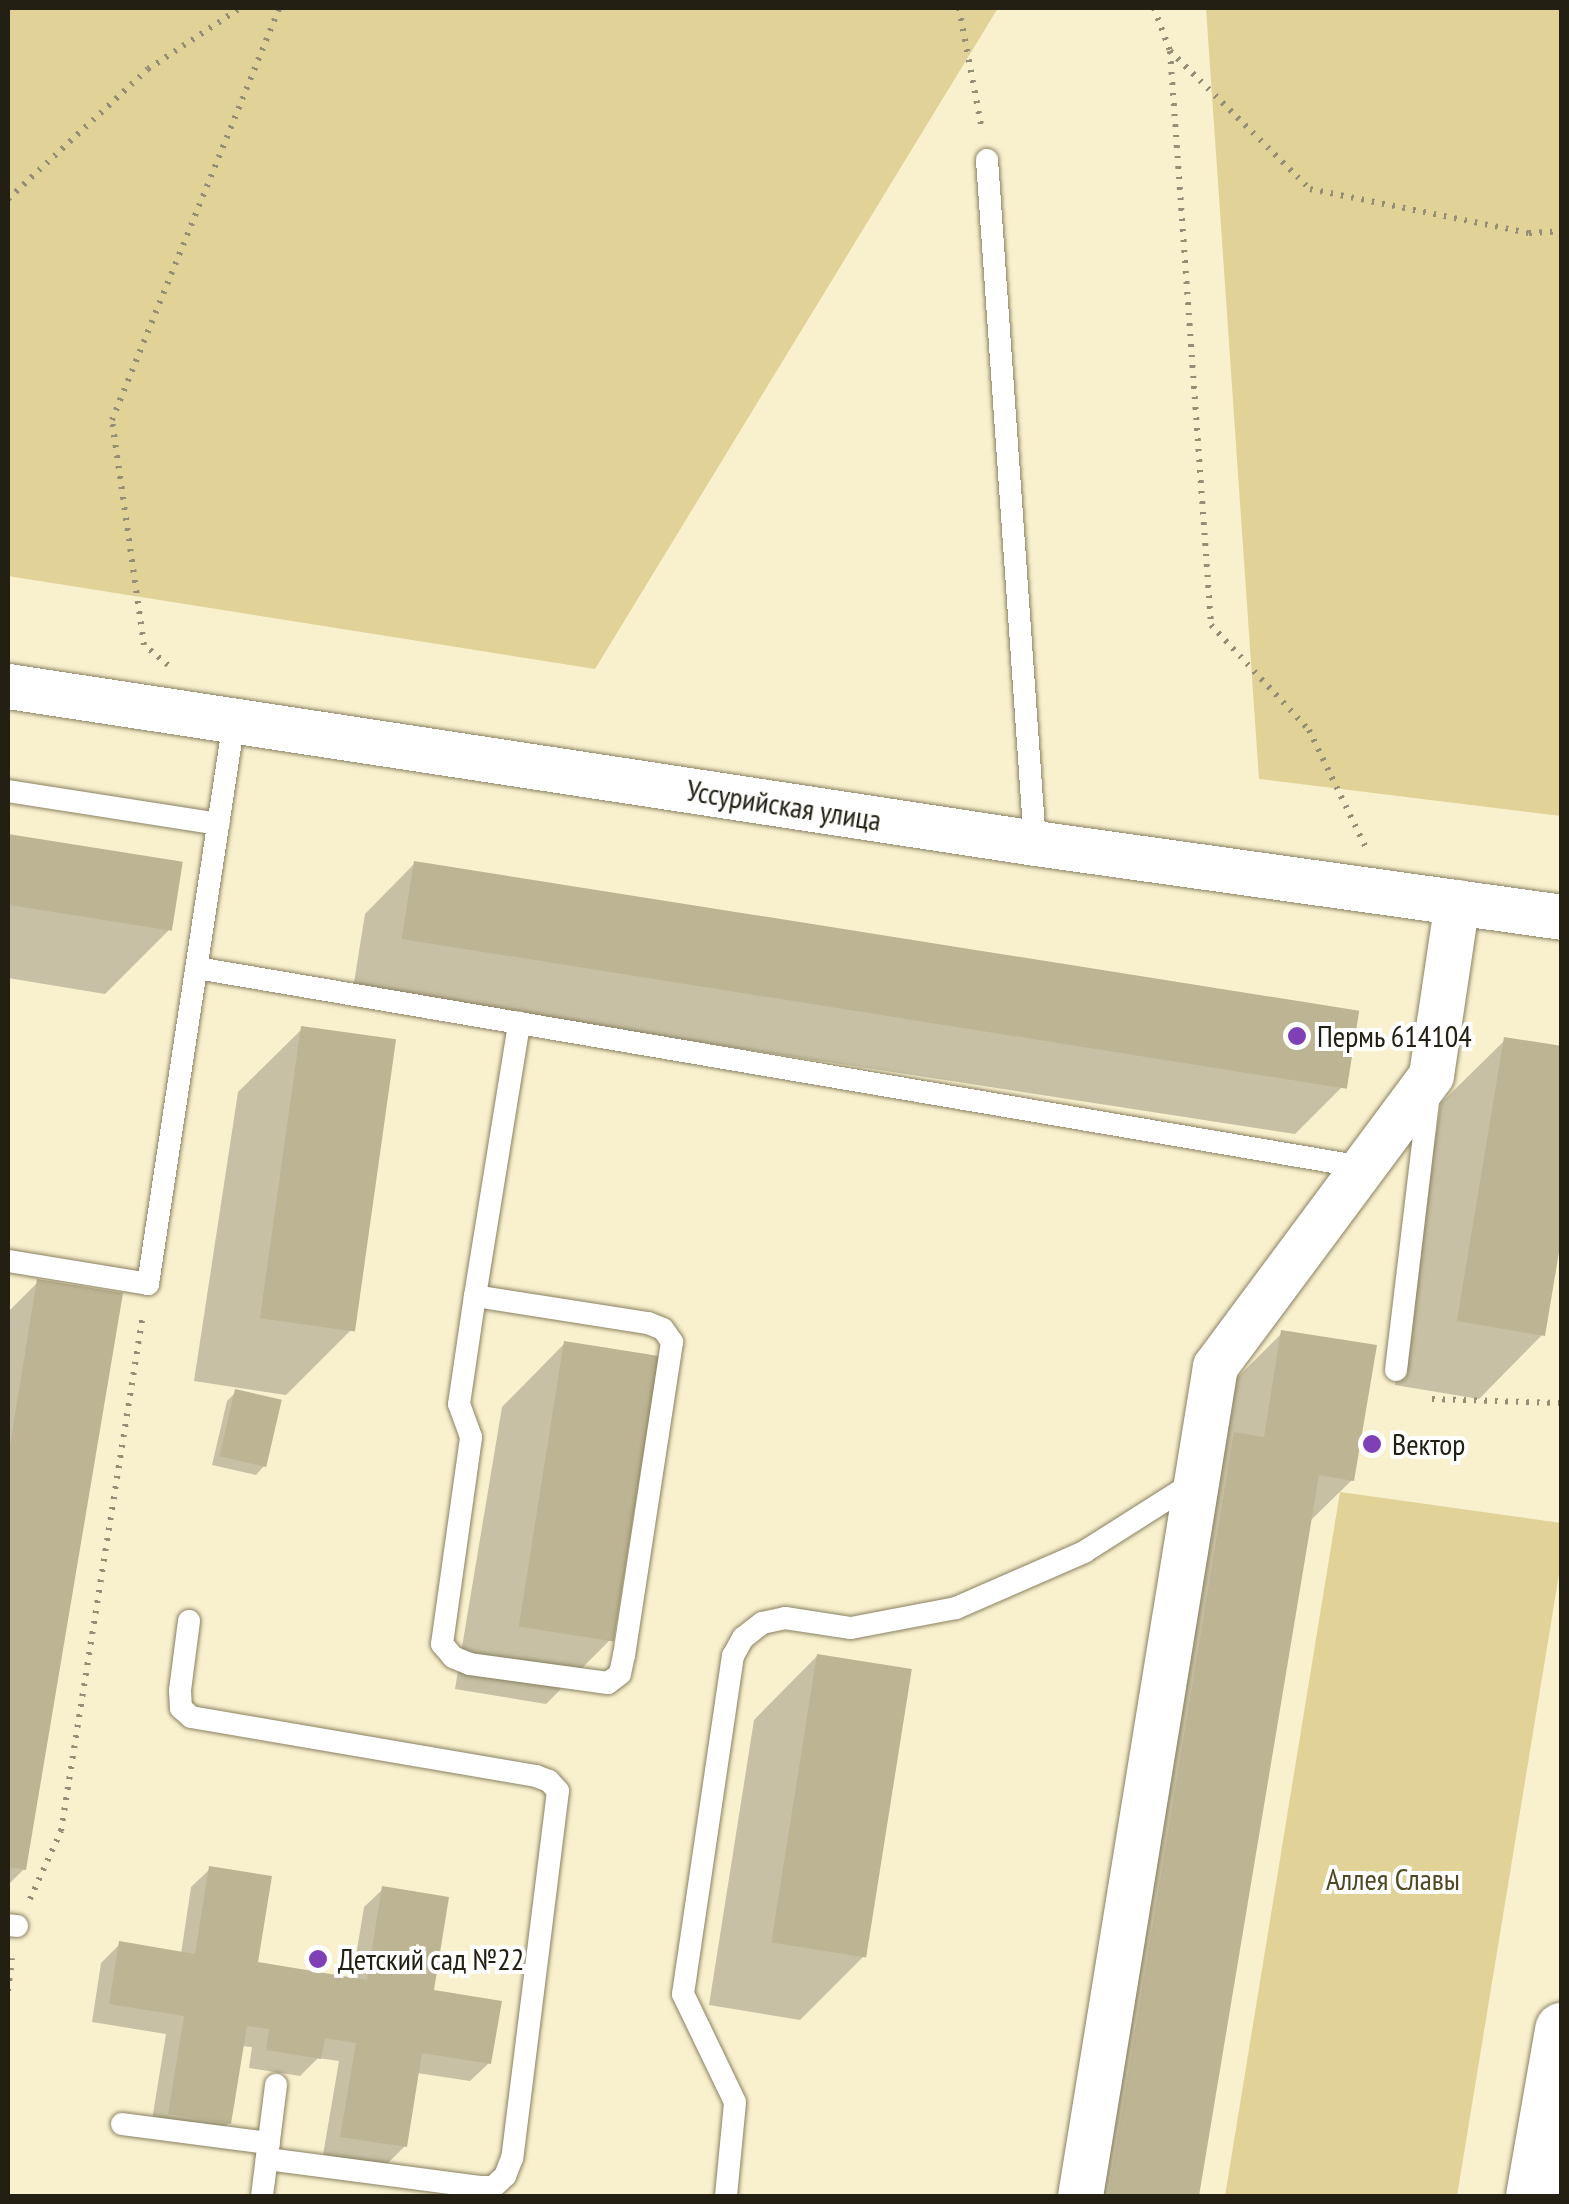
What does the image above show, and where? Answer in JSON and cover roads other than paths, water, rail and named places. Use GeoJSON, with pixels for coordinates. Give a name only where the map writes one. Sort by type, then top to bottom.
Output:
{"type":"FeatureCollection","features":[{"type":"Feature","properties":{"kind":"street","name":"Уссурийская улица"},"geometry":{"type":"LineString","coordinates":[[8,686],[1035,843],[1562,916]]}},
{"type":"Feature","properties":{"kind":"street"},"geometry":{"type":"LineString","coordinates":[[1080,2196],[1215,1366],[1431,1075],[1457,902]]}},
{"type":"Feature","properties":{"kind":"street"},"geometry":{"type":"LineString","coordinates":[[1534,2196],[1562,2030]]}},
{"type":"Feature","properties":{"kind":"lane"},"geometry":{"type":"LineString","coordinates":[[987,160],[1035,843]]}},
{"type":"Feature","properties":{"kind":"lane"},"geometry":{"type":"LineString","coordinates":[[8,1261],[148,1284],[234,721]]}},
{"type":"Feature","properties":{"kind":"lane"},"geometry":{"type":"LineString","coordinates":[[8,791],[218,824]]}},
{"type":"Feature","properties":{"kind":"lane"},"geometry":{"type":"LineString","coordinates":[[196,968],[1363,1167]]}},
{"type":"Feature","properties":{"kind":"lane"},"geometry":{"type":"LineString","coordinates":[[475,1296],[648,1323],[663,1329],[672,1342],[624,1655],[620,1674],[608,1683],[470,1664],[454,1657],[442,1644],[471,1437],[459,1404],[475,1296],[519,1022]]}},
{"type":"Feature","properties":{"kind":"lane"},"geometry":{"type":"LineString","coordinates":[[1396,1370],[1431,1075]]}},
{"type":"Feature","properties":{"kind":"lane"},"geometry":{"type":"LineString","coordinates":[[726,2196],[735,2102],[683,1994],[733,1656],[743,1638],[762,1623],[784,1618],[850,1628],[956,1608],[1084,1552],[1196,1481]]}},
{"type":"Feature","properties":{"kind":"lane"},"geometry":{"type":"LineString","coordinates":[[122,2124],[480,2187],[493,2187],[506,2176],[512,2158],[558,1791],[549,1781],[536,1776],[191,1717],[181,1708],[180,1690],[190,1621]]}},
{"type":"Feature","properties":{"kind":"lane"},"geometry":{"type":"LineString","coordinates":[[262,2196],[276,2085]]}},
{"type":"Feature","properties":{"kind":"place","name":"Пермь 614104"},"geometry":{"type":"Point","coordinates":[1297,1036]}},
{"type":"Feature","properties":{"kind":"place","name":"Вектор"},"geometry":{"type":"Point","coordinates":[1372,1444]}},
{"type":"Feature","properties":{"kind":"place","name":"Детский сад №22"},"geometry":{"type":"Point","coordinates":[318,1959]}},
{"type":"Feature","properties":{"kind":"park label","name":"Аллея Славы"},"geometry":{"type":"Point","coordinates":[1393,1879]}}]}
